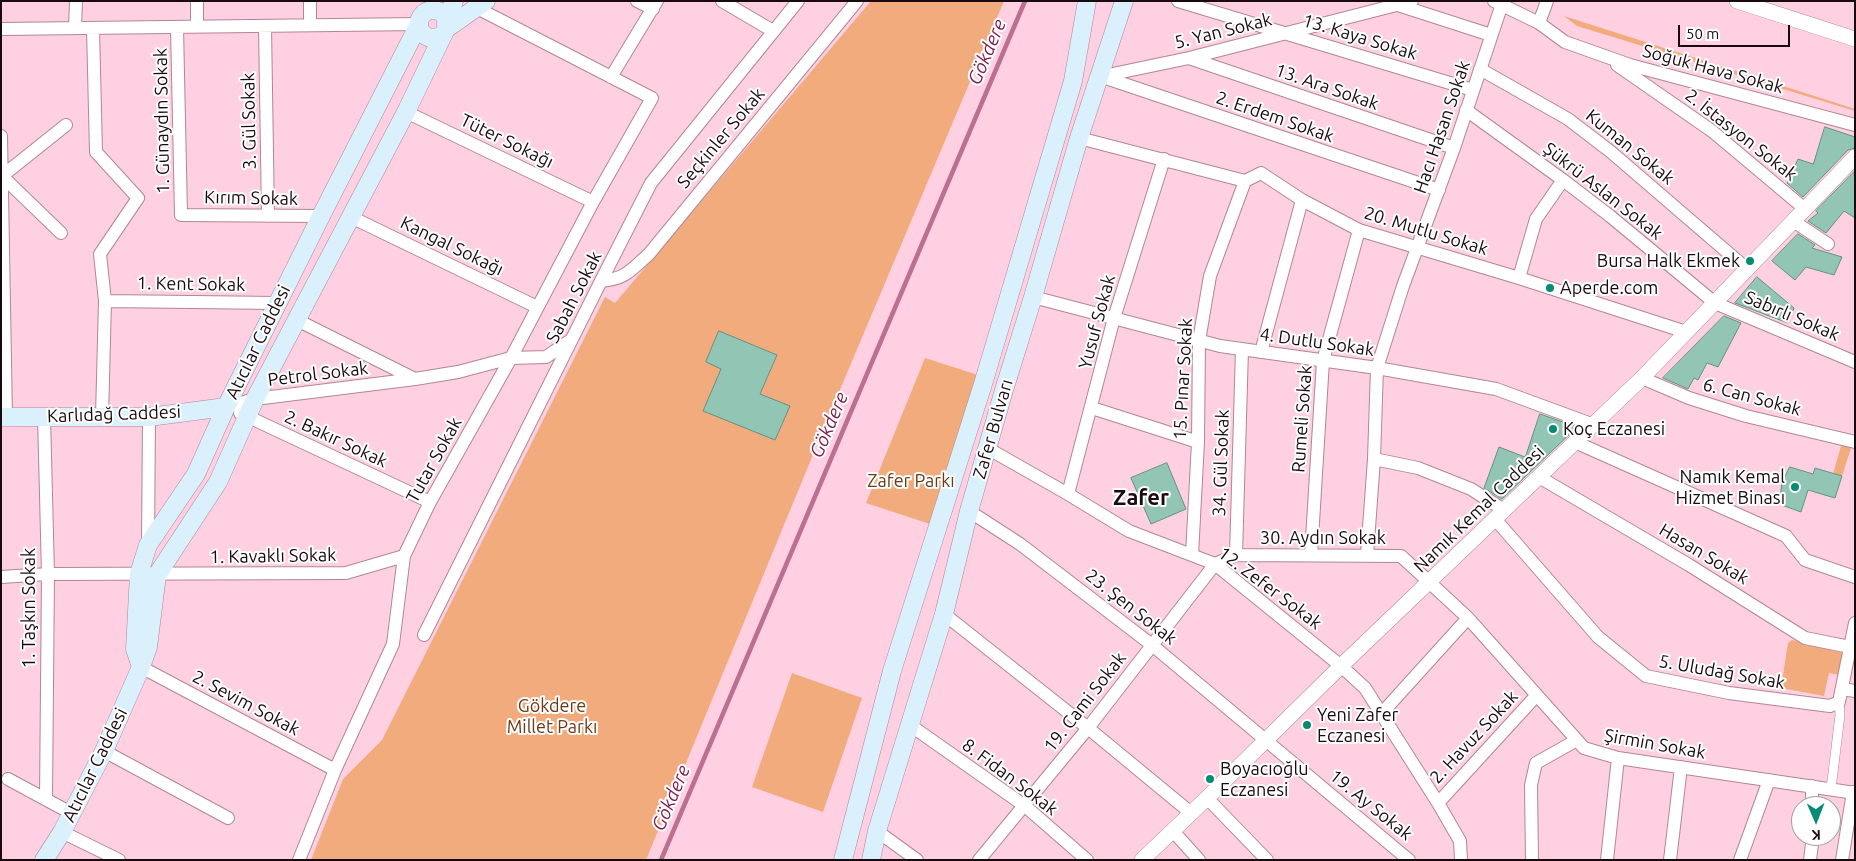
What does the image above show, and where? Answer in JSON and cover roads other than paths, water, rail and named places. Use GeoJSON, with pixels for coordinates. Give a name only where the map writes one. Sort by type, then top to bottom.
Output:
{"type":"FeatureCollection","features":[{"type":"Feature","properties":{"kind":"main road","name":"Atıcılar Caddesi"},"geometry":{"type":"LineString","coordinates":[[44,860],[62,832],[104,751],[141,667],[148,647],[157,575],[218,482],[255,399],[406,112],[445,29],[454,1]]}},
{"type":"Feature","properties":{"kind":"main road","name":"Zafer Bulvarı"},"geometry":{"type":"LineString","coordinates":[[843,860],[892,671],[984,384],[1072,81],[1087,1]]}},
{"type":"Feature","properties":{"kind":"main road","name":"Zafer Bulvarı"},"geometry":{"type":"LineString","coordinates":[[870,860],[877,831],[944,614],[969,511],[987,448],[1079,138],[1124,1]]}},
{"type":"Feature","properties":{"kind":"main road"},"geometry":{"type":"LineString","coordinates":[[423,14],[435,11],[443,16],[445,29],[481,4]]}},
{"type":"Feature","properties":{"kind":"main road","name":"Atıcılar Caddesi"},"geometry":{"type":"LineString","coordinates":[[141,667],[135,650],[139,574],[148,545],[196,474],[226,407],[320,216],[423,14]]}},
{"type":"Feature","properties":{"kind":"main road","name":"Karlıdağ Caddesi"},"geometry":{"type":"LineString","coordinates":[[4,417],[149,416],[226,407]]}},
{"type":"Feature","properties":{"kind":"street"},"geometry":{"type":"LineString","coordinates":[[75,28],[76,1]]}},
{"type":"Feature","properties":{"kind":"street"},"geometry":{"type":"LineString","coordinates":[[197,1],[197,26]]}},
{"type":"Feature","properties":{"kind":"street"},"geometry":{"type":"LineString","coordinates":[[310,1],[310,25]]}},
{"type":"Feature","properties":{"kind":"street"},"geometry":{"type":"LineString","coordinates":[[481,4],[611,77],[655,5],[637,1]]}},
{"type":"Feature","properties":{"kind":"street"},"geometry":{"type":"LineString","coordinates":[[722,1],[773,31]]}},
{"type":"Feature","properties":{"kind":"street","name":"Sabah Sokak"},"geometry":{"type":"LineString","coordinates":[[424,635],[601,280],[652,183],[798,1]]}},
{"type":"Feature","properties":{"kind":"street","name":"Seçkinler Sokak"},"geometry":{"type":"LineString","coordinates":[[601,280],[615,280],[624,276],[648,254],[857,1]]}},
{"type":"Feature","properties":{"kind":"street","name":"13. Kaya Sokak"},"geometry":{"type":"LineString","coordinates":[[1178,1],[1473,90]]}},
{"type":"Feature","properties":{"kind":"street","name":"5. Yan Sokak"},"geometry":{"type":"LineString","coordinates":[[1100,76],[1189,58],[1390,3],[1412,1]]}},
{"type":"Feature","properties":{"kind":"street"},"geometry":{"type":"LineString","coordinates":[[1498,3],[1539,23],[1547,1]]}},
{"type":"Feature","properties":{"kind":"street"},"geometry":{"type":"LineString","coordinates":[[1737,1],[1855,39]]}},
{"type":"Feature","properties":{"kind":"street"},"geometry":{"type":"LineString","coordinates":[[1390,3],[1491,34]]}},
{"type":"Feature","properties":{"kind":"street","name":"Hacı Hasan Sokak"},"geometry":{"type":"LineString","coordinates":[[1367,555],[1374,459],[1377,368],[1403,286],[1454,148],[1491,34],[1498,3]]}},
{"type":"Feature","properties":{"kind":"street"},"geometry":{"type":"LineString","coordinates":[[1,29],[310,25],[423,14]]}},
{"type":"Feature","properties":{"kind":"street","name":"Soğuk Hava Sokak"},"geometry":{"type":"LineString","coordinates":[[1539,23],[1565,42],[1630,65],[1855,125]]}},
{"type":"Feature","properties":{"kind":"street","name":"3. Gül Sokak"},"geometry":{"type":"LineString","coordinates":[[265,26],[268,216]]}},
{"type":"Feature","properties":{"kind":"street","name":"1. Günaydın Sokak"},"geometry":{"type":"LineString","coordinates":[[177,27],[181,215]]}},
{"type":"Feature","properties":{"kind":"street"},"geometry":{"type":"LineString","coordinates":[[93,28],[96,152],[138,198],[100,254],[104,301],[102,417]]}},
{"type":"Feature","properties":{"kind":"street","name":"2. İstasyon Sokak"},"geometry":{"type":"LineString","coordinates":[[1605,56],[1712,131],[1805,209]]}},
{"type":"Feature","properties":{"kind":"street","name":"13. Ara Sokak"},"geometry":{"type":"LineString","coordinates":[[1189,58],[1454,148]]}},
{"type":"Feature","properties":{"kind":"street","name":"Kuman Sokak"},"geometry":{"type":"LineString","coordinates":[[1480,69],[1568,119],[1611,152],[1747,269]]}},
{"type":"Feature","properties":{"kind":"street","name":"2. Erdem Sokak"},"geometry":{"type":"LineString","coordinates":[[1100,76],[1439,190]]}},
{"type":"Feature","properties":{"kind":"street","name":"Tutar Sokak"},"geometry":{"type":"LineString","coordinates":[[299,860],[335,770],[393,644],[404,556],[430,502],[511,358],[593,202],[652,98],[611,77]]}},
{"type":"Feature","properties":{"kind":"street","name":"Şükrü Aslan Sokak"},"geometry":{"type":"LineString","coordinates":[[1466,110],[1610,216],[1715,303]]}},
{"type":"Feature","properties":{"kind":"street","name":"Tüter Sokağı"},"geometry":{"type":"LineString","coordinates":[[406,112],[593,202]]}},
{"type":"Feature","properties":{"kind":"street"},"geometry":{"type":"LineString","coordinates":[[2,176],[66,125]]}},
{"type":"Feature","properties":{"kind":"street"},"geometry":{"type":"LineString","coordinates":[[1,136],[4,417]]}},
{"type":"Feature","properties":{"kind":"street","name":"20. Mutlu Sokak"},"geometry":{"type":"LineString","coordinates":[[1079,138],[1245,181],[1261,173],[1302,200],[1359,230],[1520,278],[1686,332]]}},
{"type":"Feature","properties":{"kind":"street","name":"Namık Kemal Caddesi"},"geometry":{"type":"LineString","coordinates":[[1142,860],[1264,740],[1642,378],[1855,157]]}},
{"type":"Feature","properties":{"kind":"street","name":"Yusuf Sokak"},"geometry":{"type":"LineString","coordinates":[[1068,494],[1114,318],[1164,159]]}},
{"type":"Feature","properties":{"kind":"street"},"geometry":{"type":"LineString","coordinates":[[2,176],[61,233]]}},
{"type":"Feature","properties":{"kind":"street"},"geometry":{"type":"LineString","coordinates":[[1520,278],[1536,219],[1563,180]]}},
{"type":"Feature","properties":{"kind":"street","name":"15. Pınar Sokak"},"geometry":{"type":"LineString","coordinates":[[1192,555],[1198,442],[1199,341],[1210,276],[1245,181]]}},
{"type":"Feature","properties":{"kind":"street"},"geometry":{"type":"LineString","coordinates":[[1260,352],[1302,200]]}},
{"type":"Feature","properties":{"kind":"street","name":"Kırım Sokak"},"geometry":{"type":"LineString","coordinates":[[181,215],[320,216]]}},
{"type":"Feature","properties":{"kind":"street","name":"Kangal Sokağı"},"geometry":{"type":"LineString","coordinates":[[351,217],[537,307]]}},
{"type":"Feature","properties":{"kind":"street"},"geometry":{"type":"LineString","coordinates":[[1792,221],[1828,244]]}},
{"type":"Feature","properties":{"kind":"street","name":"Rumeli Sokak"},"geometry":{"type":"LineString","coordinates":[[1311,555],[1323,361],[1359,230]]}},
{"type":"Feature","properties":{"kind":"street","name":"4. Dutlu Sokak"},"geometry":{"type":"LineString","coordinates":[[1033,297],[1199,341],[1260,352],[1377,368],[1496,389],[1594,425]]}},
{"type":"Feature","properties":{"kind":"street","name":"1. Kent Sokak"},"geometry":{"type":"LineString","coordinates":[[104,301],[278,303]]}},
{"type":"Feature","properties":{"kind":"street","name":"Sabırlı Sokak"},"geometry":{"type":"LineString","coordinates":[[1715,303],[1855,362]]}},
{"type":"Feature","properties":{"kind":"street","name":"Petrol Sokak"},"geometry":{"type":"LineString","coordinates":[[298,320],[414,380]]}},
{"type":"Feature","properties":{"kind":"street","name":"Petrol Sokak"},"geometry":{"type":"LineString","coordinates":[[226,407],[255,399],[414,380],[458,372],[511,358],[546,357],[572,339]]}},
{"type":"Feature","properties":{"kind":"street","name":"34. Gül Sokak"},"geometry":{"type":"LineString","coordinates":[[1236,555],[1242,349]]}},
{"type":"Feature","properties":{"kind":"street","name":"6. Can Sokak"},"geometry":{"type":"LineString","coordinates":[[1642,378],[1689,398],[1746,416],[1855,442]]}},
{"type":"Feature","properties":{"kind":"street","name":"2. Bakır Sokak"},"geometry":{"type":"LineString","coordinates":[[226,407],[430,502]]}},
{"type":"Feature","properties":{"kind":"street"},"geometry":{"type":"LineString","coordinates":[[1092,408],[1198,442]]}},
{"type":"Feature","properties":{"kind":"street","name":"1. Taşkın Sokak"},"geometry":{"type":"LineString","coordinates":[[44,416],[48,574],[46,799]]}},
{"type":"Feature","properties":{"kind":"street"},"geometry":{"type":"LineString","coordinates":[[148,545],[149,416]]}},
{"type":"Feature","properties":{"kind":"street"},"geometry":{"type":"LineString","coordinates":[[1576,442],[1786,536],[1805,560],[1855,577]]}},
{"type":"Feature","properties":{"kind":"street","name":"12. Zefer Sokak"},"geometry":{"type":"LineString","coordinates":[[987,448],[1068,494],[1129,532],[1215,564],[1341,666],[1365,688],[1438,803],[1460,841],[1461,860]]}},
{"type":"Feature","properties":{"kind":"street","name":"5. Uludağ Sokak"},"geometry":{"type":"LineString","coordinates":[[1374,459],[1418,468],[1471,489],[1500,515],[1598,637],[1646,676],[1729,693],[1835,704]]}},
{"type":"Feature","properties":{"kind":"street","name":"Hasan Sokak"},"geometry":{"type":"LineString","coordinates":[[1539,477],[1689,565],[1805,638],[1853,648]]}},
{"type":"Feature","properties":{"kind":"street","name":"23. Şen Sokak"},"geometry":{"type":"LineString","coordinates":[[969,511],[1020,544],[1152,645],[1264,740]]}},
{"type":"Feature","properties":{"kind":"street"},"geometry":{"type":"LineString","coordinates":[[1215,564],[1236,555]]}},
{"type":"Feature","properties":{"kind":"street","name":"30. Aydın Sokak"},"geometry":{"type":"LineString","coordinates":[[1236,555],[1401,556],[1430,582]]}},
{"type":"Feature","properties":{"kind":"street","name":"1. Kavaklı Sokak"},"geometry":{"type":"LineString","coordinates":[[1,577],[48,574],[346,573],[404,556]]}},
{"type":"Feature","properties":{"kind":"street","name":"19. Cami Sokak"},"geometry":{"type":"LineString","coordinates":[[979,860],[1088,728],[1215,564]]}},
{"type":"Feature","properties":{"kind":"street","name":"Şirmin Sokak"},"geometry":{"type":"LineString","coordinates":[[1430,582],[1468,618],[1584,748],[1618,758],[1854,792]]}},
{"type":"Feature","properties":{"kind":"street"},"geometry":{"type":"LineString","coordinates":[[944,614],[1088,728],[1191,813]]}},
{"type":"Feature","properties":{"kind":"street"},"geometry":{"type":"LineString","coordinates":[[1382,713],[1468,618]]}},
{"type":"Feature","properties":{"kind":"street"},"geometry":{"type":"LineString","coordinates":[[1831,789],[1840,715],[1835,704],[1849,690],[1855,623]]}},
{"type":"Feature","properties":{"kind":"street","name":"2. Sevim Sokak"},"geometry":{"type":"LineString","coordinates":[[141,667],[335,770]]}},
{"type":"Feature","properties":{"kind":"street","name":"2. Havuz Sokak"},"geometry":{"type":"LineString","coordinates":[[1438,803],[1536,696]]}},
{"type":"Feature","properties":{"kind":"street","name":"8. Fidan Sokak"},"geometry":{"type":"LineString","coordinates":[[910,725],[1025,806],[1087,860]]}},
{"type":"Feature","properties":{"kind":"street","name":"19. Ay Sokak"},"geometry":{"type":"LineString","coordinates":[[1264,740],[1409,860]]}},
{"type":"Feature","properties":{"kind":"street"},"geometry":{"type":"LineString","coordinates":[[1532,860],[1531,785],[1536,763],[1577,740]]}},
{"type":"Feature","properties":{"kind":"street"},"geometry":{"type":"LineString","coordinates":[[104,751],[228,818]]}},
{"type":"Feature","properties":{"kind":"street"},"geometry":{"type":"LineString","coordinates":[[1607,860],[1618,758]]}},
{"type":"Feature","properties":{"kind":"street"},"geometry":{"type":"LineString","coordinates":[[1670,860],[1682,767]]}},
{"type":"Feature","properties":{"kind":"street"},"geometry":{"type":"LineString","coordinates":[[8,779],[72,813]]}},
{"type":"Feature","properties":{"kind":"street"},"geometry":{"type":"LineString","coordinates":[[1740,860],[1769,780]]}},
{"type":"Feature","properties":{"kind":"street"},"geometry":{"type":"LineString","coordinates":[[1812,786],[1812,796]]}},
{"type":"Feature","properties":{"kind":"street"},"geometry":{"type":"LineString","coordinates":[[1842,860],[1854,792]]}},
{"type":"Feature","properties":{"kind":"street"},"geometry":{"type":"LineString","coordinates":[[1207,798],[1267,860]]}},
{"type":"Feature","properties":{"kind":"street"},"geometry":{"type":"LineString","coordinates":[[877,831],[917,860]]}},
{"type":"Feature","properties":{"kind":"street"},"geometry":{"type":"LineString","coordinates":[[1173,831],[1199,860]]}},
{"type":"Feature","properties":{"kind":"street"},"geometry":{"type":"LineString","coordinates":[[62,832],[119,860]]}},
{"type":"Feature","properties":{"kind":"street"},"geometry":{"type":"LineString","coordinates":[[1810,860],[1812,846]]}},
{"type":"Feature","properties":{"kind":"waterway","name":"Gökdere"},"geometry":{"type":"LineString","coordinates":[[661,860],[1025,1]]}},
{"type":"Feature","properties":{"kind":"place","name":"Bursa Halk Ekmek"},"geometry":{"type":"Point","coordinates":[1750,261]}},
{"type":"Feature","properties":{"kind":"place","name":"Aperde.com"},"geometry":{"type":"Point","coordinates":[1550,288]}},
{"type":"Feature","properties":{"kind":"place","name":"Koç Eczanesi"},"geometry":{"type":"Point","coordinates":[1553,429]}},
{"type":"Feature","properties":{"kind":"place","name":"Namık Kemal Hizmet Binası"},"geometry":{"type":"Point","coordinates":[1795,487]}},
{"type":"Feature","properties":{"kind":"place","name":"Yeni Zafer Eczanesi"},"geometry":{"type":"Point","coordinates":[1307,725]}},
{"type":"Feature","properties":{"kind":"place","name":"Boyacıoğlu Eczanesi"},"geometry":{"type":"Point","coordinates":[1210,779]}},
{"type":"Feature","properties":{"kind":"district","name":"Zafer"},"geometry":{"type":"Point","coordinates":[1141,498]}},
{"type":"Feature","properties":{"kind":"park label","name":"Zafer Parkı"},"geometry":{"type":"Point","coordinates":[911,481]}},
{"type":"Feature","properties":{"kind":"park label","name":"Gökdere Millet Parkı"},"geometry":{"type":"Point","coordinates":[552,716]}}]}
